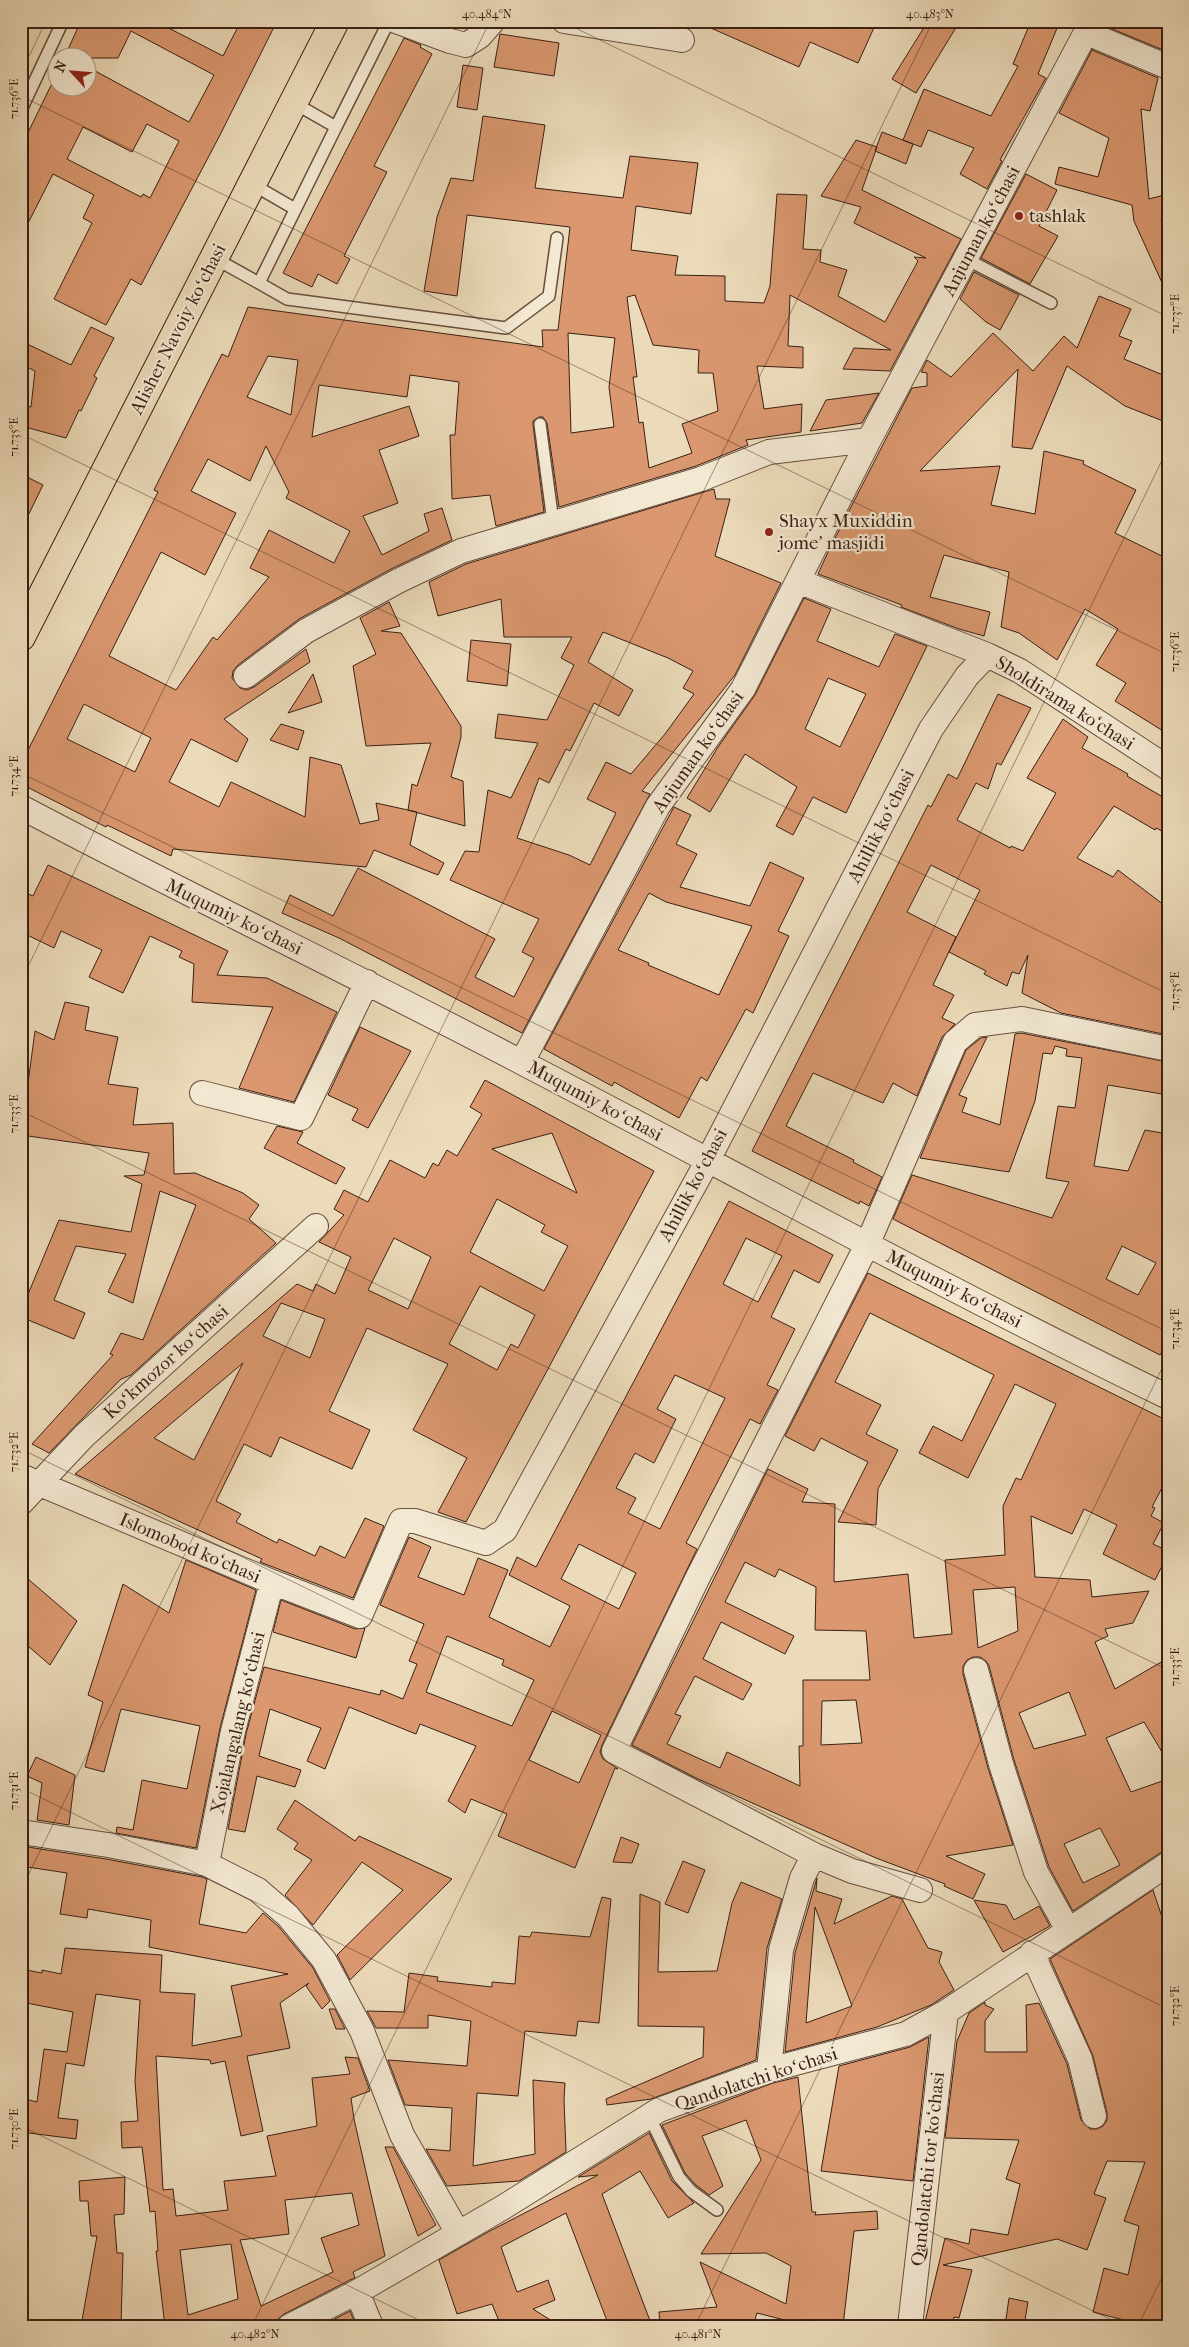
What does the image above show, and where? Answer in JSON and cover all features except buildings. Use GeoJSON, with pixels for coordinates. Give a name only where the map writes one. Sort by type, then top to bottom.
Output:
{"type":"FeatureCollection","features":[{"type":"Feature","properties":{"kind":"main road","name":"Alisher Navoiy koʻchasi"},"geometry":{"type":"LineString","coordinates":[[21,637],[335,21]]}},
{"type":"Feature","properties":{"kind":"street"},"geometry":{"type":"LineString","coordinates":[[396,21],[466,45],[480,36],[493,21]]}},
{"type":"Feature","properties":{"kind":"street"},"geometry":{"type":"LineString","coordinates":[[564,21],[682,40]]}},
{"type":"Feature","properties":{"kind":"street"},"geometry":{"type":"LineString","coordinates":[[1090,27],[1168,67]]}},
{"type":"Feature","properties":{"kind":"street","name":"Anjuman koʻchasi"},"geometry":{"type":"LineString","coordinates":[[522,1062],[658,806],[743,689],[869,440],[1090,27]]}},
{"type":"Feature","properties":{"kind":"street"},"geometry":{"type":"LineString","coordinates":[[246,676],[306,631],[398,581],[461,552],[553,522],[701,478],[769,452],[869,440]]}},
{"type":"Feature","properties":{"kind":"street","name":"Sholdirama ko‘chasi"},"geometry":{"type":"LineString","coordinates":[[798,581],[987,655],[1020,671],[1168,768]]}},
{"type":"Feature","properties":{"kind":"street","name":"Ahillik koʻchasi"},"geometry":{"type":"LineString","coordinates":[[360,1616],[401,1521],[416,1521],[486,1543],[505,1530],[708,1160],[931,729],[967,676],[987,655]]}},
{"type":"Feature","properties":{"kind":"street","name":"Muqumiy koʻchasi"},"geometry":{"type":"LineString","coordinates":[[21,807],[129,864],[367,982],[867,1245],[1168,1397]]}},
{"type":"Feature","properties":{"kind":"street"},"geometry":{"type":"LineString","coordinates":[[202,1093],[301,1118],[367,982]]}},
{"type":"Feature","properties":{"kind":"street"},"geometry":{"type":"LineString","coordinates":[[920,1890],[852,1871],[814,1855],[614,1751],[696,1579],[867,1245],[955,1042],[975,1025],[1022,1019],[1168,1049]]}},
{"type":"Feature","properties":{"kind":"street","name":"Koʻkmozor koʻchasi"},"geometry":{"type":"LineString","coordinates":[[21,1503],[30,1480],[84,1436],[316,1226]]}},
{"type":"Feature","properties":{"kind":"street","name":"Islomobod ko‘chasi"},"geometry":{"type":"LineString","coordinates":[[30,1480],[272,1582],[360,1616]]}},
{"type":"Feature","properties":{"kind":"street","name":"Xojalangalang koʻchasi"},"geometry":{"type":"LineString","coordinates":[[207,1864],[233,1732],[272,1582]]}},
{"type":"Feature","properties":{"kind":"street"},"geometry":{"type":"LineString","coordinates":[[976,1670],[1001,1764],[1036,1872],[1068,1930]]}},
{"type":"Feature","properties":{"kind":"street"},"geometry":{"type":"LineString","coordinates":[[21,1832],[108,1845],[207,1864],[258,1890],[288,1916],[324,1960],[362,2031],[402,2135],[458,2232]]}},
{"type":"Feature","properties":{"kind":"street"},"geometry":{"type":"LineString","coordinates":[[769,2070],[781,1950],[802,1878],[814,1855]]}},
{"type":"Feature","properties":{"kind":"street","name":"Qandolatchi koʻchasi"},"geometry":{"type":"LineString","coordinates":[[290,2326],[357,2292],[502,2208],[648,2116],[691,2098],[769,2070],[906,2034],[946,2012],[1168,1864]]}},
{"type":"Feature","properties":{"kind":"street"},"geometry":{"type":"LineString","coordinates":[[1032,1953],[1080,2059],[1094,2116]]}},
{"type":"Feature","properties":{"kind":"street","name":"Qandolatchi tor ko‘chasi"},"geometry":{"type":"LineString","coordinates":[[910,2326],[946,2012]]}},
{"type":"Feature","properties":{"kind":"street"},"geometry":{"type":"LineString","coordinates":[[357,2292],[372,2326]]}},
{"type":"Feature","properties":{"kind":"lane"},"geometry":{"type":"LineString","coordinates":[[21,110],[63,21]]}},
{"type":"Feature","properties":{"kind":"lane"},"geometry":{"type":"LineString","coordinates":[[259,283],[388,21]]}},
{"type":"Feature","properties":{"kind":"lane"},"geometry":{"type":"LineString","coordinates":[[294,103],[336,127]]}},
{"type":"Feature","properties":{"kind":"lane"},"geometry":{"type":"LineString","coordinates":[[252,184],[295,209]]}},
{"type":"Feature","properties":{"kind":"lane"},"geometry":{"type":"LineString","coordinates":[[214,258],[287,299],[506,328],[549,296],[557,238]]}},
{"type":"Feature","properties":{"kind":"lane"},"geometry":{"type":"LineString","coordinates":[[966,259],[1051,303]]}},
{"type":"Feature","properties":{"kind":"lane"},"geometry":{"type":"LineString","coordinates":[[540,424],[553,522]]}},
{"type":"Feature","properties":{"kind":"lane"},"geometry":{"type":"LineString","coordinates":[[648,2116],[679,2177],[691,2191],[716,2210]]}},
{"type":"Feature","properties":{"kind":"place","name":"tashlak"},"geometry":{"type":"Point","coordinates":[1019,216]}},
{"type":"Feature","properties":{"kind":"place","name":"Shayx Muxiddin jome' masjidi"},"geometry":{"type":"Point","coordinates":[769,532]}}]}
